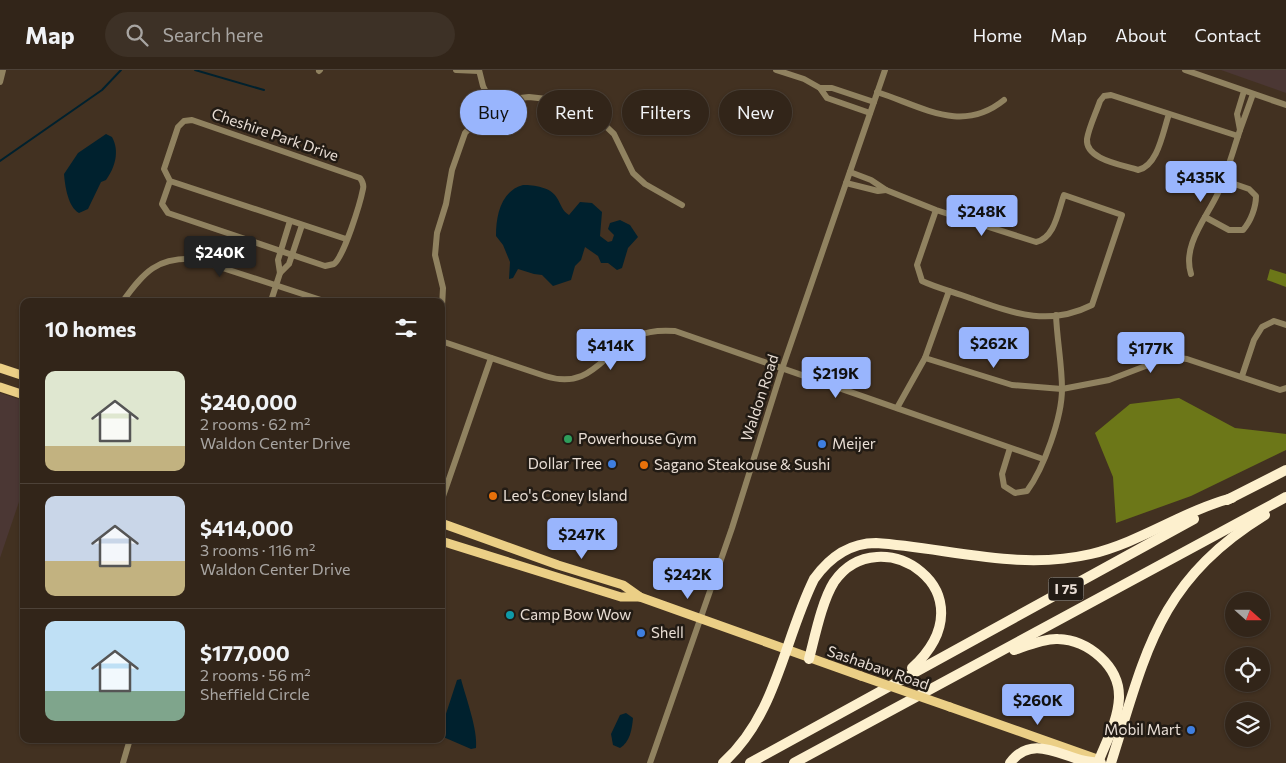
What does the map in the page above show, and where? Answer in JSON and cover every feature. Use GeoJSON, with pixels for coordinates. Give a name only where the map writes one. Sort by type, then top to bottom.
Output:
{"type":"FeatureCollection","features":[{"type":"Feature","properties":{"kind":"highway","name":"I 75"},"geometry":{"type":"LineString","coordinates":[[750,763],[836,717],[900,678],[1286,470]]}},
{"type":"Feature","properties":{"kind":"highway","name":"I 75"},"geometry":{"type":"LineString","coordinates":[[794,763],[1286,497]]}},
{"type":"Feature","properties":{"kind":"highway"},"geometry":{"type":"LineString","coordinates":[[722,763],[760,717],[772,692],[814,579],[827,563],[850,548],[876,544],[999,560],[1032,561],[1063,559],[1127,543],[1214,502],[1232,498]]}},
{"type":"Feature","properties":{"kind":"highway"},"geometry":{"type":"LineString","coordinates":[[1111,763],[1147,650],[1178,594],[1209,557],[1259,519],[1286,502]]}},
{"type":"Feature","properties":{"kind":"highway"},"geometry":{"type":"LineString","coordinates":[[809,659],[829,593],[839,576],[864,560],[890,557],[906,562],[928,578],[938,595],[942,615],[939,632],[931,649],[900,678]]}},
{"type":"Feature","properties":{"kind":"highway"},"geometry":{"type":"LineString","coordinates":[[984,660],[1021,647],[1056,638],[1074,641],[1100,656],[1110,669],[1119,696],[1116,719],[1102,762],[1082,760],[1039,748],[1024,751],[1010,763]]}},
{"type":"Feature","properties":{"kind":"main road"},"geometry":{"type":"LineString","coordinates":[[0,368],[20,375]]}},
{"type":"Feature","properties":{"kind":"main road"},"geometry":{"type":"LineString","coordinates":[[0,387],[20,394]]}},
{"type":"Feature","properties":{"kind":"main road","name":"Sashabaw Road"},"geometry":{"type":"LineString","coordinates":[[445,524],[624,585],[640,597],[809,659],[1102,762]]}},
{"type":"Feature","properties":{"kind":"main road","name":"Sashabaw Road"},"geometry":{"type":"LineString","coordinates":[[445,542],[621,598],[640,597]]}},
{"type":"Feature","properties":{"kind":"main road"},"geometry":{"type":"LineString","coordinates":[[503,561],[511,556],[510,548]]}},
{"type":"Feature","properties":{"kind":"main road"},"geometry":{"type":"LineString","coordinates":[[594,589],[597,577]]}},
{"type":"Feature","properties":{"kind":"street"},"geometry":{"type":"LineString","coordinates":[[0,82],[3,70]]}},
{"type":"Feature","properties":{"kind":"street"},"geometry":{"type":"LineString","coordinates":[[456,70],[479,70],[485,90]]}},
{"type":"Feature","properties":{"kind":"street"},"geometry":{"type":"LineString","coordinates":[[776,70],[804,79],[820,88],[828,98],[870,113]]}},
{"type":"Feature","properties":{"kind":"street","name":"Waldon Road"},"geometry":{"type":"LineString","coordinates":[[650,763],[732,528],[782,369],[885,70]]}},
{"type":"Feature","properties":{"kind":"street"},"geometry":{"type":"LineString","coordinates":[[1185,70],[1286,105]]}},
{"type":"Feature","properties":{"kind":"street"},"geometry":{"type":"LineString","coordinates":[[820,88],[832,88],[874,102]]}},
{"type":"Feature","properties":{"kind":"street"},"geometry":{"type":"LineString","coordinates":[[1239,133],[1237,114],[1244,91]]}},
{"type":"Feature","properties":{"kind":"street"},"geometry":{"type":"LineString","coordinates":[[877,92],[942,114],[964,118],[986,113],[1004,100]]}},
{"type":"Feature","properties":{"kind":"street"},"geometry":{"type":"LineString","coordinates":[[1191,274],[1187,262],[1189,250],[1224,180],[1253,94]]}},
{"type":"Feature","properties":{"kind":"street"},"geometry":{"type":"LineString","coordinates":[[1169,114],[1152,162],[1144,168],[1138,170],[1099,157],[1089,148],[1087,140],[1100,101],[1104,96],[1111,95],[1169,114],[1239,133]]}},
{"type":"Feature","properties":{"kind":"street"},"geometry":{"type":"LineString","coordinates":[[527,97],[547,99],[594,115],[614,134],[633,172],[645,184],[682,205]]}},
{"type":"Feature","properties":{"kind":"street","name":"Cheshire Park Drive"},"geometry":{"type":"LineString","coordinates":[[192,120],[358,177],[363,182],[363,190],[338,260],[332,266],[325,266],[168,213],[162,204],[170,180],[165,174],[164,166],[178,127],[184,121],[192,120]]}},
{"type":"Feature","properties":{"kind":"street"},"geometry":{"type":"LineString","coordinates":[[442,298],[443,288],[435,255],[435,244],[446,204],[448,183],[464,135]]}},
{"type":"Feature","properties":{"kind":"street"},"geometry":{"type":"LineString","coordinates":[[850,172],[871,180],[886,190],[936,210],[1036,242],[1044,240],[1050,234],[1064,195],[1122,215],[1092,305],[1075,314],[1038,317],[1011,313],[922,281],[918,273],[919,257],[936,210]]}},
{"type":"Feature","properties":{"kind":"street"},"geometry":{"type":"LineString","coordinates":[[170,180],[346,239]]}},
{"type":"Feature","properties":{"kind":"street"},"geometry":{"type":"LineString","coordinates":[[1205,217],[1229,230],[1243,230],[1248,224],[1256,202],[1256,196],[1249,189],[1224,180]]}},
{"type":"Feature","properties":{"kind":"street"},"geometry":{"type":"LineString","coordinates":[[846,183],[878,191],[886,190]]}},
{"type":"Feature","properties":{"kind":"street"},"geometry":{"type":"LineString","coordinates":[[272,298],[280,273],[277,263],[290,221]]}},
{"type":"Feature","properties":{"kind":"street"},"geometry":{"type":"LineString","coordinates":[[280,273],[288,266],[302,225]]}},
{"type":"Feature","properties":{"kind":"street"},"geometry":{"type":"LineString","coordinates":[[125,298],[147,272],[169,260],[195,259],[315,298]]}},
{"type":"Feature","properties":{"kind":"street"},"geometry":{"type":"LineString","coordinates":[[897,408],[925,358],[949,291]]}},
{"type":"Feature","properties":{"kind":"street"},"geometry":{"type":"LineString","coordinates":[[1010,448],[1002,474],[1004,486],[1015,492],[1028,491],[1036,480],[1060,411],[1062,389],[1056,315]]}},
{"type":"Feature","properties":{"kind":"street"},"geometry":{"type":"LineString","coordinates":[[1242,376],[1254,340],[1262,327],[1274,321],[1286,325]]}},
{"type":"Feature","properties":{"kind":"street"},"geometry":{"type":"LineString","coordinates":[[445,342],[550,378],[575,377],[592,372],[636,337],[662,330],[675,331],[1043,460]]}},
{"type":"Feature","properties":{"kind":"street"},"geometry":{"type":"LineString","coordinates":[[925,358],[1012,385],[1062,389],[1109,380],[1169,357],[1187,358],[1280,390],[1286,388]]}},
{"type":"Feature","properties":{"kind":"street"},"geometry":{"type":"LineString","coordinates":[[445,490],[491,358]]}},
{"type":"Feature","properties":{"kind":"street"},"geometry":{"type":"LineString","coordinates":[[122,763],[129,743]]}},
{"type":"Feature","properties":{"kind":"shaded area"},"geometry":{"type":"Polygon","coordinates":[[[1221,70],[1286,70],[1286,93],[1221,70]]]}},
{"type":"Feature","properties":{"kind":"shaded area"},"geometry":{"type":"Polygon","coordinates":[[[0,393],[20,400],[20,499],[0,558],[0,393]]]}},
{"type":"Feature","properties":{"kind":"green space"},"geometry":{"type":"Polygon","coordinates":[[[1270,269],[1286,274],[1286,287],[1267,280],[1270,269]]]}},
{"type":"Feature","properties":{"kind":"green space"},"geometry":{"type":"Polygon","coordinates":[[[1179,398],[1235,428],[1286,434],[1286,450],[1191,496],[1116,523],[1113,477],[1095,433],[1130,404],[1179,398]]]}},
{"type":"Feature","properties":{"kind":"water"},"geometry":{"type":"Polygon","coordinates":[[[106,134],[112,137],[116,148],[114,165],[106,180],[101,182],[88,209],[79,213],[70,201],[66,190],[64,174],[78,153],[106,134]]]}},
{"type":"Feature","properties":{"kind":"water"},"geometry":{"type":"Polygon","coordinates":[[[523,185],[537,186],[551,191],[569,215],[580,202],[592,203],[602,212],[600,236],[608,242],[612,241],[614,235],[608,229],[610,223],[620,220],[630,225],[638,237],[628,248],[622,268],[617,270],[608,263],[601,263],[598,256],[585,247],[581,260],[575,266],[571,280],[553,286],[542,275],[518,269],[513,278],[509,279],[510,262],[503,245],[496,236],[497,220],[505,198],[516,188],[523,185]]]}},
{"type":"Feature","properties":{"kind":"water"},"geometry":{"type":"Polygon","coordinates":[[[461,679],[471,714],[476,748],[471,749],[445,738],[445,717],[457,680],[461,679]]]}},
{"type":"Feature","properties":{"kind":"water"},"geometry":{"type":"Polygon","coordinates":[[[626,713],[633,718],[632,726],[628,739],[620,748],[613,745],[611,734],[620,715],[626,713]]]}},
{"type":"Feature","properties":{"kind":"waterway"},"geometry":{"type":"LineString","coordinates":[[0,161],[102,90],[121,70]]}},
{"type":"Feature","properties":{"kind":"waterway"},"geometry":{"type":"LineString","coordinates":[[195,70],[264,90]]}},
{"type":"Feature","properties":{"kind":"place","name":"Powerhouse Gym"},"geometry":{"type":"Point","coordinates":[568,439]}},
{"type":"Feature","properties":{"kind":"place","name":"Meijer"},"geometry":{"type":"Point","coordinates":[822,444]}},
{"type":"Feature","properties":{"kind":"place","name":"Dollar Tree"},"geometry":{"type":"Point","coordinates":[612,464]}},
{"type":"Feature","properties":{"kind":"place","name":"Sagano Steakouse & Sushi"},"geometry":{"type":"Point","coordinates":[644,465]}},
{"type":"Feature","properties":{"kind":"place","name":"Leo's Coney Island"},"geometry":{"type":"Point","coordinates":[493,496]}},
{"type":"Feature","properties":{"kind":"place","name":"Camp Bow Wow"},"geometry":{"type":"Point","coordinates":[510,615]}},
{"type":"Feature","properties":{"kind":"place","name":"Shell"},"geometry":{"type":"Point","coordinates":[641,633]}},
{"type":"Feature","properties":{"kind":"place","name":"Mobil Mart"},"geometry":{"type":"Point","coordinates":[1191,730]}}]}
